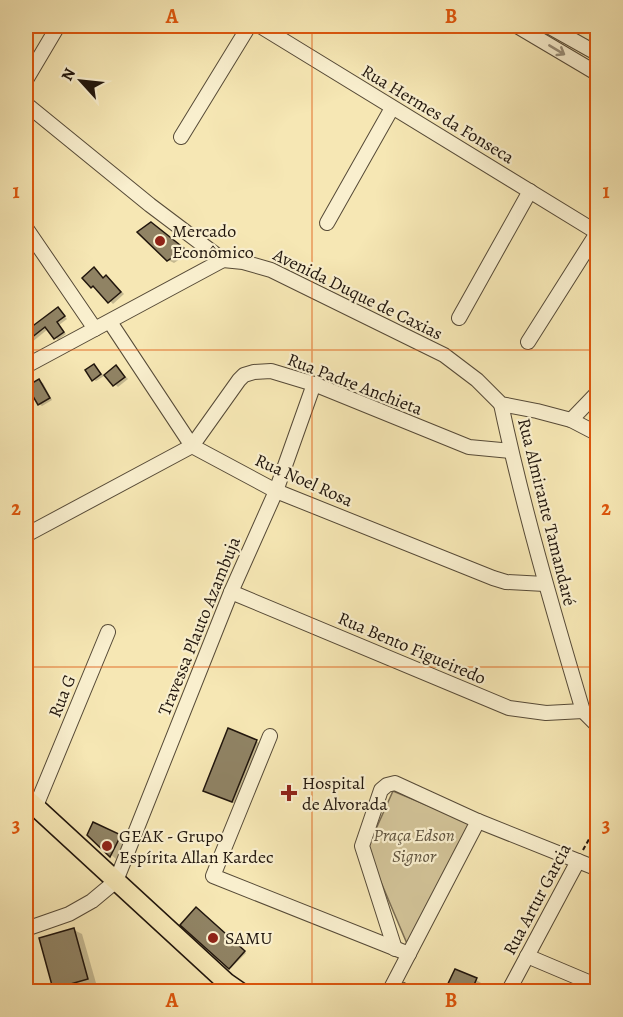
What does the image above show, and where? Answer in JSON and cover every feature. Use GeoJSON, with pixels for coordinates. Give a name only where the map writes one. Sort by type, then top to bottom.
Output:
{"type":"FeatureCollection","features":[{"type":"Feature","properties":{"kind":"main road"},"geometry":{"type":"LineString","coordinates":[[31,802],[227,983],[240,992]]}},
{"type":"Feature","properties":{"kind":"street"},"geometry":{"type":"LineString","coordinates":[[26,80],[58,26]]}},
{"type":"Feature","properties":{"kind":"street"},"geometry":{"type":"LineString","coordinates":[[181,137],[249,26]]}},
{"type":"Feature","properties":{"kind":"street","name":"Rua Hermes da Fonseca"},"geometry":{"type":"LineString","coordinates":[[260,26],[597,233]]}},
{"type":"Feature","properties":{"kind":"street"},"geometry":{"type":"LineString","coordinates":[[517,26],[597,74]]}},
{"type":"Feature","properties":{"kind":"street"},"geometry":{"type":"LineString","coordinates":[[548,26],[597,54]]}},
{"type":"Feature","properties":{"kind":"street","name":"Avenida Duque de Caxias"},"geometry":{"type":"LineString","coordinates":[[26,104],[150,205],[223,260],[243,262],[271,270],[444,355],[477,380],[501,404]]}},
{"type":"Feature","properties":{"kind":"street"},"geometry":{"type":"LineString","coordinates":[[327,223],[392,108]]}},
{"type":"Feature","properties":{"kind":"street"},"geometry":{"type":"LineString","coordinates":[[459,318],[530,191]]}},
{"type":"Feature","properties":{"kind":"street"},"geometry":{"type":"LineString","coordinates":[[26,228],[95,329]]}},
{"type":"Feature","properties":{"kind":"street"},"geometry":{"type":"LineString","coordinates":[[528,342],[597,233]]}},
{"type":"Feature","properties":{"kind":"street"},"geometry":{"type":"LineString","coordinates":[[26,366],[223,260]]}},
{"type":"Feature","properties":{"kind":"street","name":"Rua Noel Rosa"},"geometry":{"type":"LineString","coordinates":[[110,322],[192,446],[276,490],[493,578],[506,582],[545,584]]}},
{"type":"Feature","properties":{"kind":"street","name":"Rua Padre Anchieta"},"geometry":{"type":"LineString","coordinates":[[26,536],[192,446],[244,375],[254,372],[271,371],[314,384],[469,447],[511,451]]}},
{"type":"Feature","properties":{"kind":"street","name":"Travessa Plauto Azambuja"},"geometry":{"type":"LineString","coordinates":[[116,881],[231,592],[276,490],[314,384]]}},
{"type":"Feature","properties":{"kind":"street"},"geometry":{"type":"LineString","coordinates":[[571,420],[597,392]]}},
{"type":"Feature","properties":{"kind":"street"},"geometry":{"type":"LineString","coordinates":[[501,404],[571,420],[595,434]]}},
{"type":"Feature","properties":{"kind":"street","name":"Rua Almirante Tamandaré"},"geometry":{"type":"LineString","coordinates":[[501,404],[545,584],[584,711],[597,726]]}},
{"type":"Feature","properties":{"kind":"street","name":"Rua Bento Figueiredo"},"geometry":{"type":"LineString","coordinates":[[231,592],[509,708],[546,713],[584,711]]}},
{"type":"Feature","properties":{"kind":"street","name":"Rua G"},"geometry":{"type":"LineString","coordinates":[[31,802],[108,632]]}},
{"type":"Feature","properties":{"kind":"street"},"geometry":{"type":"LineString","coordinates":[[270,736],[213,876],[402,951]]}},
{"type":"Feature","properties":{"kind":"street"},"geometry":{"type":"LineString","coordinates":[[402,951],[362,846],[381,790],[387,784],[395,783],[597,869]]}},
{"type":"Feature","properties":{"kind":"street"},"geometry":{"type":"LineString","coordinates":[[389,992],[402,951],[478,820]]}},
{"type":"Feature","properties":{"kind":"street","name":"Rua Artur Garcia"},"geometry":{"type":"LineString","coordinates":[[508,992],[578,861]]}},
{"type":"Feature","properties":{"kind":"street"},"geometry":{"type":"LineString","coordinates":[[26,929],[76,910],[92,901],[116,881]]}},
{"type":"Feature","properties":{"kind":"street"},"geometry":{"type":"LineString","coordinates":[[527,956],[597,986]]}},
{"type":"Feature","properties":{"kind":"path","name":"Rua Artur Garcia"},"geometry":{"type":"LineString","coordinates":[[578,861],[597,823]]}},
{"type":"Feature","properties":{"kind":"green space","name":"Praça Edson Signor"},"geometry":{"type":"Polygon","coordinates":[[[393,791],[472,824],[408,946],[367,849],[393,791]]]}},
{"type":"Feature","properties":{"kind":"building","name":"Mercado Econômico"},"geometry":{"type":"Polygon","coordinates":[[[151,222],[185,249],[167,261],[137,232],[151,222]]]}},
{"type":"Feature","properties":{"kind":"building"},"geometry":{"type":"Polygon","coordinates":[[[94,267],[103,278],[106,275],[121,292],[108,303],[93,286],[91,288],[82,278],[94,267]]]}},
{"type":"Feature","properties":{"kind":"building"},"geometry":{"type":"Polygon","coordinates":[[[58,307],[65,316],[57,322],[64,332],[54,339],[45,327],[26,342],[26,331],[58,307]]]}},
{"type":"Feature","properties":{"kind":"building"},"geometry":{"type":"Polygon","coordinates":[[[94,364],[101,374],[92,381],[85,370],[94,364]]]}},
{"type":"Feature","properties":{"kind":"building"},"geometry":{"type":"Polygon","coordinates":[[[116,365],[125,377],[113,386],[104,375],[116,365]]]}},
{"type":"Feature","properties":{"kind":"building"},"geometry":{"type":"Polygon","coordinates":[[[39,379],[50,398],[38,405],[27,386],[39,379]]]}},
{"type":"Feature","properties":{"kind":"building"},"geometry":{"type":"Polygon","coordinates":[[[228,728],[257,740],[232,802],[203,791],[228,728]]]}},
{"type":"Feature","properties":{"kind":"building","name":"GEAK - Grupo Espírita Allan Kardec"},"geometry":{"type":"Polygon","coordinates":[[[93,822],[121,835],[110,857],[87,835],[93,822]]]}},
{"type":"Feature","properties":{"kind":"building","name":"SAMU"},"geometry":{"type":"Polygon","coordinates":[[[196,907],[245,951],[229,969],[180,925],[196,907]]]}},
{"type":"Feature","properties":{"kind":"building"},"geometry":{"type":"Polygon","coordinates":[[[74,928],[88,979],[53,989],[39,938],[74,928]]]}},
{"type":"Feature","properties":{"kind":"building"},"geometry":{"type":"Polygon","coordinates":[[[455,969],[477,978],[474,985],[488,992],[444,992],[455,969]]]}},
{"type":"Feature","properties":{"kind":"building"},"geometry":{"type":"Polygon","coordinates":[[[404,983],[425,991],[425,992],[399,992],[404,983]]]}},
{"type":"Feature","properties":{"kind":"place","name":"Mercado Econômico"},"geometry":{"type":"Point","coordinates":[160,241]}},
{"type":"Feature","properties":{"kind":"place","name":"Hospital de Alvorada"},"geometry":{"type":"Point","coordinates":[289,793]}},
{"type":"Feature","properties":{"kind":"place","name":"GEAK - Grupo Espírita Allan Kardec"},"geometry":{"type":"Point","coordinates":[107,846]}},
{"type":"Feature","properties":{"kind":"place","name":"SAMU"},"geometry":{"type":"Point","coordinates":[213,938]}}]}
